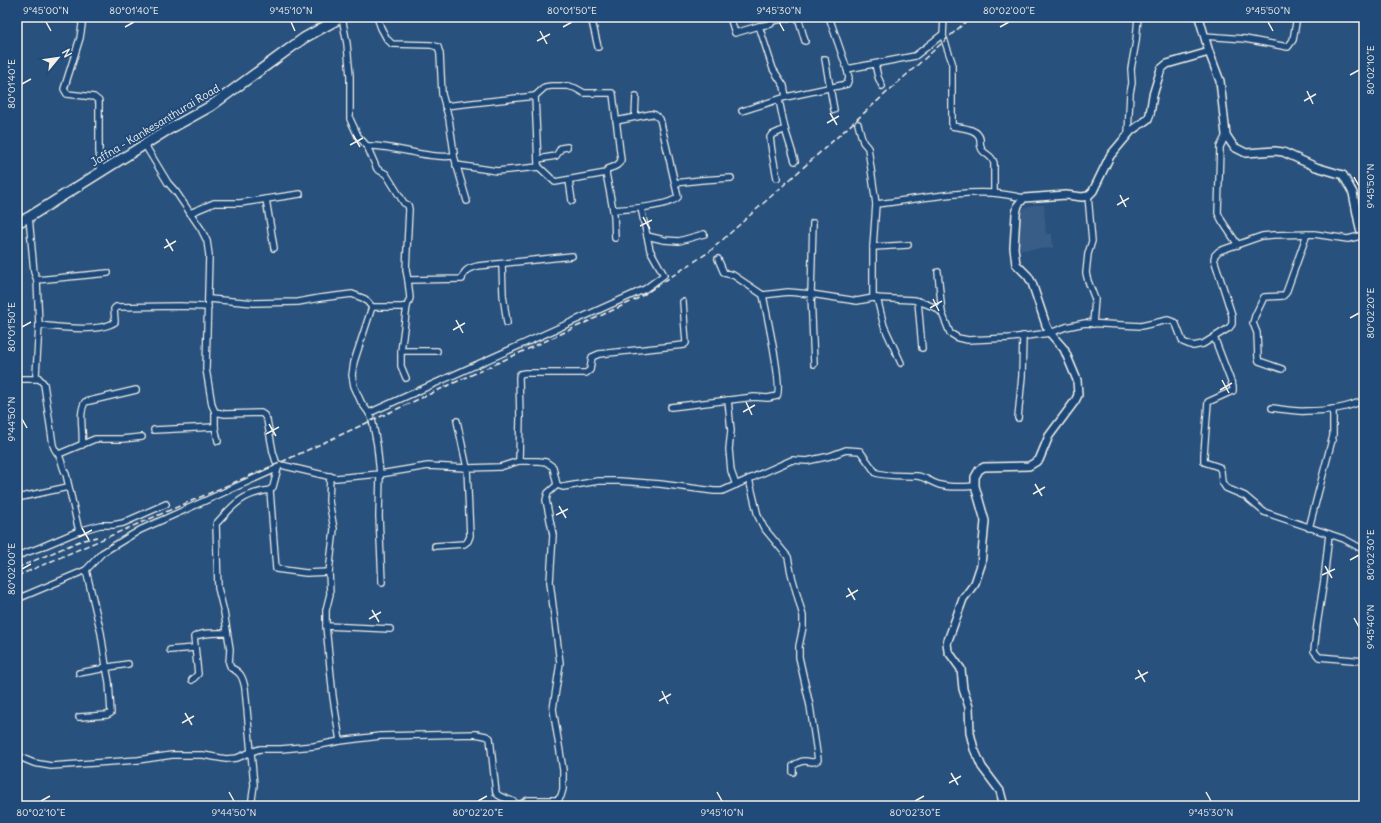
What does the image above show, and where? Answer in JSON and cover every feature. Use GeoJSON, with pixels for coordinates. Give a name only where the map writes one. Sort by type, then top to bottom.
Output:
{"type":"FeatureCollection","features":[{"type":"Feature","properties":{"kind":"main road","name":"Jaffna - Kankesanthurai Road"},"geometry":{"type":"LineString","coordinates":[[17,223],[29,218],[101,172],[211,106],[304,38],[342,17]]}},
{"type":"Feature","properties":{"kind":"street"},"geometry":{"type":"LineString","coordinates":[[81,17],[82,26],[80,38],[64,89],[67,94],[94,97],[99,101],[99,151],[101,172]]}},
{"type":"Feature","properties":{"kind":"street"},"geometry":{"type":"LineString","coordinates":[[342,17],[347,44],[350,76],[350,119],[358,136],[367,146],[377,169],[386,174],[404,203],[408,205],[410,209],[406,270],[410,298],[407,306],[401,351],[401,366],[406,378]]}},
{"type":"Feature","properties":{"kind":"street"},"geometry":{"type":"LineString","coordinates":[[377,17],[380,28],[392,44],[431,45],[438,47],[440,54],[442,94],[449,119],[456,165],[467,201]]}},
{"type":"Feature","properties":{"kind":"street"},"geometry":{"type":"LineString","coordinates":[[591,17],[598,47]]}},
{"type":"Feature","properties":{"kind":"street"},"geometry":{"type":"LineString","coordinates":[[730,17],[735,33],[771,24],[772,19],[793,17]]}},
{"type":"Feature","properties":{"kind":"street"},"geometry":{"type":"LineString","coordinates":[[798,17],[805,41]]}},
{"type":"Feature","properties":{"kind":"street"},"geometry":{"type":"LineString","coordinates":[[742,111],[786,97],[847,84],[849,78],[847,69],[829,17]]}},
{"type":"Feature","properties":{"kind":"street"},"geometry":{"type":"LineString","coordinates":[[944,17],[943,34],[952,62],[952,126],[976,132],[979,135],[982,149],[992,158],[994,163],[994,193]]}},
{"type":"Feature","properties":{"kind":"street"},"geometry":{"type":"LineString","coordinates":[[1128,134],[1130,93],[1132,83],[1131,69],[1136,41],[1138,17]]}},
{"type":"Feature","properties":{"kind":"street"},"geometry":{"type":"LineString","coordinates":[[938,272],[942,313],[950,333],[958,338],[968,340],[1050,333],[1076,324],[1140,326],[1168,320],[1176,324],[1183,342],[1187,345],[1193,346],[1203,344],[1229,328],[1232,324],[1232,315],[1214,259],[1215,255],[1220,251],[1262,236],[1307,234],[1348,239],[1364,234],[1360,229],[1353,193],[1343,175],[1316,167],[1283,152],[1275,151],[1246,153],[1234,147],[1226,135],[1220,81],[1209,52],[1199,17]]}},
{"type":"Feature","properties":{"kind":"street"},"geometry":{"type":"LineString","coordinates":[[1204,36],[1245,39],[1288,47],[1293,40],[1297,17]]}},
{"type":"Feature","properties":{"kind":"street"},"geometry":{"type":"LineString","coordinates":[[759,26],[773,69],[784,86],[786,97]]}},
{"type":"Feature","properties":{"kind":"street"},"geometry":{"type":"LineString","coordinates":[[847,69],[915,56],[943,34]]}},
{"type":"Feature","properties":{"kind":"street"},"geometry":{"type":"LineString","coordinates":[[876,204],[933,196],[994,193],[1024,198],[1066,195],[1082,197],[1088,196],[1093,191],[1110,156],[1128,134],[1148,119],[1153,95],[1161,69],[1168,64],[1209,52]]}},
{"type":"Feature","properties":{"kind":"street"},"geometry":{"type":"LineString","coordinates":[[825,59],[834,110]]}},
{"type":"Feature","properties":{"kind":"street"},"geometry":{"type":"LineString","coordinates":[[875,64],[882,86]]}},
{"type":"Feature","properties":{"kind":"street"},"geometry":{"type":"LineString","coordinates":[[445,106],[535,96],[545,87],[551,86],[568,86],[576,88],[584,93],[612,92],[614,94],[621,160],[620,163],[617,166],[608,169],[606,173],[555,182],[539,167],[535,96]]}},
{"type":"Feature","properties":{"kind":"street"},"geometry":{"type":"LineString","coordinates":[[635,117],[636,96]]}},
{"type":"Feature","properties":{"kind":"street"},"geometry":{"type":"LineString","coordinates":[[779,100],[785,129],[795,161]]}},
{"type":"Feature","properties":{"kind":"street"},"geometry":{"type":"LineString","coordinates":[[613,210],[641,208],[671,202],[678,198],[676,183],[660,119],[655,115],[650,114],[616,121]]}},
{"type":"Feature","properties":{"kind":"street"},"geometry":{"type":"LineString","coordinates":[[858,124],[863,142],[868,148],[876,204],[873,247],[875,298],[884,326],[901,363]]}},
{"type":"Feature","properties":{"kind":"street"},"geometry":{"type":"LineString","coordinates":[[777,178],[770,137],[772,134],[785,129]]}},
{"type":"Feature","properties":{"kind":"street"},"geometry":{"type":"LineString","coordinates":[[1226,135],[1220,147],[1218,213],[1238,245]]}},
{"type":"Feature","properties":{"kind":"street"},"geometry":{"type":"LineString","coordinates":[[145,145],[168,183],[201,228],[208,248],[209,299],[206,369],[212,405],[215,412],[215,427],[218,441]]}},
{"type":"Feature","properties":{"kind":"street"},"geometry":{"type":"LineString","coordinates":[[367,146],[378,146],[445,157],[454,156]]}},
{"type":"Feature","properties":{"kind":"street"},"geometry":{"type":"LineString","coordinates":[[538,159],[556,156],[561,148],[567,147]]}},
{"type":"Feature","properties":{"kind":"street"},"geometry":{"type":"LineString","coordinates":[[456,165],[497,171],[539,167]]}},
{"type":"Feature","properties":{"kind":"street"},"geometry":{"type":"LineString","coordinates":[[606,173],[613,210],[615,238]]}},
{"type":"Feature","properties":{"kind":"street"},"geometry":{"type":"LineString","coordinates":[[676,183],[731,178]]}},
{"type":"Feature","properties":{"kind":"street"},"geometry":{"type":"LineString","coordinates":[[569,180],[572,201]]}},
{"type":"Feature","properties":{"kind":"street"},"geometry":{"type":"LineString","coordinates":[[190,214],[214,203],[240,203],[300,194]]}},
{"type":"Feature","properties":{"kind":"street"},"geometry":{"type":"LineString","coordinates":[[1088,196],[1092,241],[1088,254],[1086,273],[1095,299],[1093,324]]}},
{"type":"Feature","properties":{"kind":"street"},"geometry":{"type":"LineString","coordinates":[[266,198],[274,248]]}},
{"type":"Feature","properties":{"kind":"street"},"geometry":{"type":"LineString","coordinates":[[1004,806],[1000,791],[982,767],[974,749],[970,733],[969,707],[963,689],[961,669],[948,651],[947,643],[963,599],[974,583],[982,565],[985,521],[975,486],[975,477],[979,470],[984,467],[1029,466],[1036,463],[1039,460],[1049,436],[1078,395],[1077,380],[1064,349],[1050,333],[1046,325],[1032,283],[1028,276],[1016,264],[1014,248],[1016,214],[1018,205],[1024,198]]}},
{"type":"Feature","properties":{"kind":"street"},"geometry":{"type":"LineString","coordinates":[[369,413],[645,289],[664,274],[650,250],[641,208]]}},
{"type":"Feature","properties":{"kind":"street"},"geometry":{"type":"LineString","coordinates":[[29,218],[34,272],[37,280],[39,325],[36,375],[38,379]]}},
{"type":"Feature","properties":{"kind":"street"},"geometry":{"type":"LineString","coordinates":[[813,223],[811,294],[814,364]]}},
{"type":"Feature","properties":{"kind":"street"},"geometry":{"type":"LineString","coordinates":[[647,236],[664,240],[679,241],[704,234]]}},
{"type":"Feature","properties":{"kind":"street"},"geometry":{"type":"LineString","coordinates":[[1282,369],[1259,361],[1257,333],[1253,323],[1264,297],[1283,296],[1286,293],[1307,234]]}},
{"type":"Feature","properties":{"kind":"street"},"geometry":{"type":"LineString","coordinates":[[873,247],[908,245]]}},
{"type":"Feature","properties":{"kind":"street"},"geometry":{"type":"LineString","coordinates":[[408,280],[462,279],[467,268],[572,256]]}},
{"type":"Feature","properties":{"kind":"street"},"geometry":{"type":"LineString","coordinates":[[718,259],[724,273],[733,275],[763,295],[788,292],[857,301],[875,298],[918,301],[936,308],[942,313]]}},
{"type":"Feature","properties":{"kind":"street"},"geometry":{"type":"LineString","coordinates":[[502,264],[503,295],[507,323]]}},
{"type":"Feature","properties":{"kind":"street"},"geometry":{"type":"LineString","coordinates":[[37,280],[108,273]]}},
{"type":"Feature","properties":{"kind":"street"},"geometry":{"type":"LineString","coordinates":[[209,299],[254,303],[298,302],[352,294],[365,299],[372,306],[407,306]]}},
{"type":"Feature","properties":{"kind":"street"},"geometry":{"type":"LineString","coordinates":[[671,407],[754,397],[768,398],[777,396],[779,393],[779,377],[763,295]]}},
{"type":"Feature","properties":{"kind":"street"},"geometry":{"type":"LineString","coordinates":[[918,301],[922,348]]}},
{"type":"Feature","properties":{"kind":"street"},"geometry":{"type":"LineString","coordinates":[[519,461],[520,374],[586,373],[590,370],[590,360],[594,356],[684,345],[686,343],[682,302]]}},
{"type":"Feature","properties":{"kind":"street"},"geometry":{"type":"LineString","coordinates":[[372,306],[354,362],[352,375],[354,386],[361,402],[369,413],[377,445],[380,474],[379,516],[382,582]]}},
{"type":"Feature","properties":{"kind":"street"},"geometry":{"type":"LineString","coordinates":[[39,325],[74,328],[99,327],[115,322],[114,309],[116,307],[208,307]]}},
{"type":"Feature","properties":{"kind":"street"},"geometry":{"type":"LineString","coordinates":[[1018,418],[1022,376],[1023,336]]}},
{"type":"Feature","properties":{"kind":"street"},"geometry":{"type":"LineString","coordinates":[[1214,337],[1233,390],[1208,402],[1203,460],[1206,463],[1219,467],[1222,482],[1226,488],[1245,496],[1264,512],[1344,539],[1364,550]]}},
{"type":"Feature","properties":{"kind":"street"},"geometry":{"type":"LineString","coordinates":[[401,351],[437,351]]}},
{"type":"Feature","properties":{"kind":"street"},"geometry":{"type":"LineString","coordinates":[[17,380],[38,379],[44,384],[53,445],[55,451],[59,454],[62,468],[66,474],[79,531]]}},
{"type":"Feature","properties":{"kind":"street"},"geometry":{"type":"LineString","coordinates":[[82,445],[82,408],[85,402],[136,390]]}},
{"type":"Feature","properties":{"kind":"street"},"geometry":{"type":"LineString","coordinates":[[728,400],[731,431],[729,449],[731,471],[736,484]]}},
{"type":"Feature","properties":{"kind":"street"},"geometry":{"type":"LineString","coordinates":[[1272,408],[1304,412],[1353,405],[1364,400]]}},
{"type":"Feature","properties":{"kind":"street"},"geometry":{"type":"LineString","coordinates":[[1309,528],[1333,436],[1333,409]]}},
{"type":"Feature","properties":{"kind":"street"},"geometry":{"type":"LineString","coordinates":[[215,412],[225,414],[261,413],[267,420],[277,466],[273,487],[270,490],[276,568],[306,573],[329,572]]}},
{"type":"Feature","properties":{"kind":"street"},"geometry":{"type":"LineString","coordinates":[[435,546],[464,544],[468,541],[470,536],[467,468],[457,421]]}},
{"type":"Feature","properties":{"kind":"street"},"geometry":{"type":"LineString","coordinates":[[154,430],[215,427]]}},
{"type":"Feature","properties":{"kind":"street"},"geometry":{"type":"LineString","coordinates":[[59,454],[95,439],[142,437]]}},
{"type":"Feature","properties":{"kind":"street"},"geometry":{"type":"LineString","coordinates":[[557,485],[563,488],[598,481],[619,481],[722,491],[792,460],[807,461],[830,456],[846,450],[858,450],[876,473],[885,476],[918,476],[940,485],[950,487],[975,486]]}},
{"type":"Feature","properties":{"kind":"street"},"geometry":{"type":"LineString","coordinates":[[17,599],[86,570],[102,553],[140,530],[277,466],[336,478],[380,474],[428,466],[467,468],[500,467],[519,461],[538,461],[546,462],[553,467],[557,485]]}},
{"type":"Feature","properties":{"kind":"street"},"geometry":{"type":"LineString","coordinates":[[330,476],[329,502],[334,529],[329,572],[330,594],[326,610],[326,626],[333,696],[340,741]]}},
{"type":"Feature","properties":{"kind":"street"},"geometry":{"type":"LineString","coordinates":[[749,479],[758,516],[764,528],[788,557],[803,616],[799,656],[810,706],[818,760],[816,762],[799,762],[793,766],[793,772]]}},
{"type":"Feature","properties":{"kind":"street"},"geometry":{"type":"LineString","coordinates":[[17,756],[34,763],[51,766],[138,760],[172,755],[202,755],[226,759],[237,758],[260,749],[281,750],[380,736],[476,734],[490,738],[496,793],[499,796],[514,800],[519,805],[528,800],[558,800],[563,789],[563,770],[553,709],[560,663],[550,582],[553,535],[546,500],[548,493],[557,485]]}},
{"type":"Feature","properties":{"kind":"street"},"geometry":{"type":"LineString","coordinates":[[17,498],[68,487]]}},
{"type":"Feature","properties":{"kind":"street"},"geometry":{"type":"LineString","coordinates":[[251,806],[254,785],[245,688],[242,675],[237,670],[231,668],[229,663],[230,649],[224,612],[218,588],[216,524],[242,498],[262,491],[270,490]]}},
{"type":"Feature","properties":{"kind":"street"},"geometry":{"type":"LineString","coordinates":[[17,556],[79,531],[100,525],[123,523],[166,504]]}},
{"type":"Feature","properties":{"kind":"street"},"geometry":{"type":"LineString","coordinates":[[1329,534],[1314,651],[1319,657],[1364,661]]}},
{"type":"Feature","properties":{"kind":"street"},"geometry":{"type":"LineString","coordinates":[[79,717],[107,715],[111,713],[109,682],[101,633],[86,570]]}},
{"type":"Feature","properties":{"kind":"street"},"geometry":{"type":"LineString","coordinates":[[326,626],[390,629]]}},
{"type":"Feature","properties":{"kind":"street"},"geometry":{"type":"LineString","coordinates":[[192,680],[198,674],[194,637],[197,635],[227,633]]}},
{"type":"Feature","properties":{"kind":"street"},"geometry":{"type":"LineString","coordinates":[[170,650],[194,648]]}},
{"type":"Feature","properties":{"kind":"street"},"geometry":{"type":"LineString","coordinates":[[79,673],[101,669],[106,666],[109,667],[128,664]]}},
{"type":"Feature","properties":{"kind":"shaded area"},"geometry":{"type":"Polygon","coordinates":[[[1033,205],[1044,205],[1046,234],[1052,234],[1053,248],[1020,250],[1017,222],[1020,213],[1026,207],[1033,205]]]}},
{"type":"Feature","properties":{"kind":"railway"},"geometry":{"type":"LineString","coordinates":[[17,576],[277,464],[637,299],[709,252],[971,17]]}},
{"type":"Feature","properties":{"kind":"railway"},"geometry":{"type":"LineString","coordinates":[[17,568],[80,541],[97,537]]}}]}
